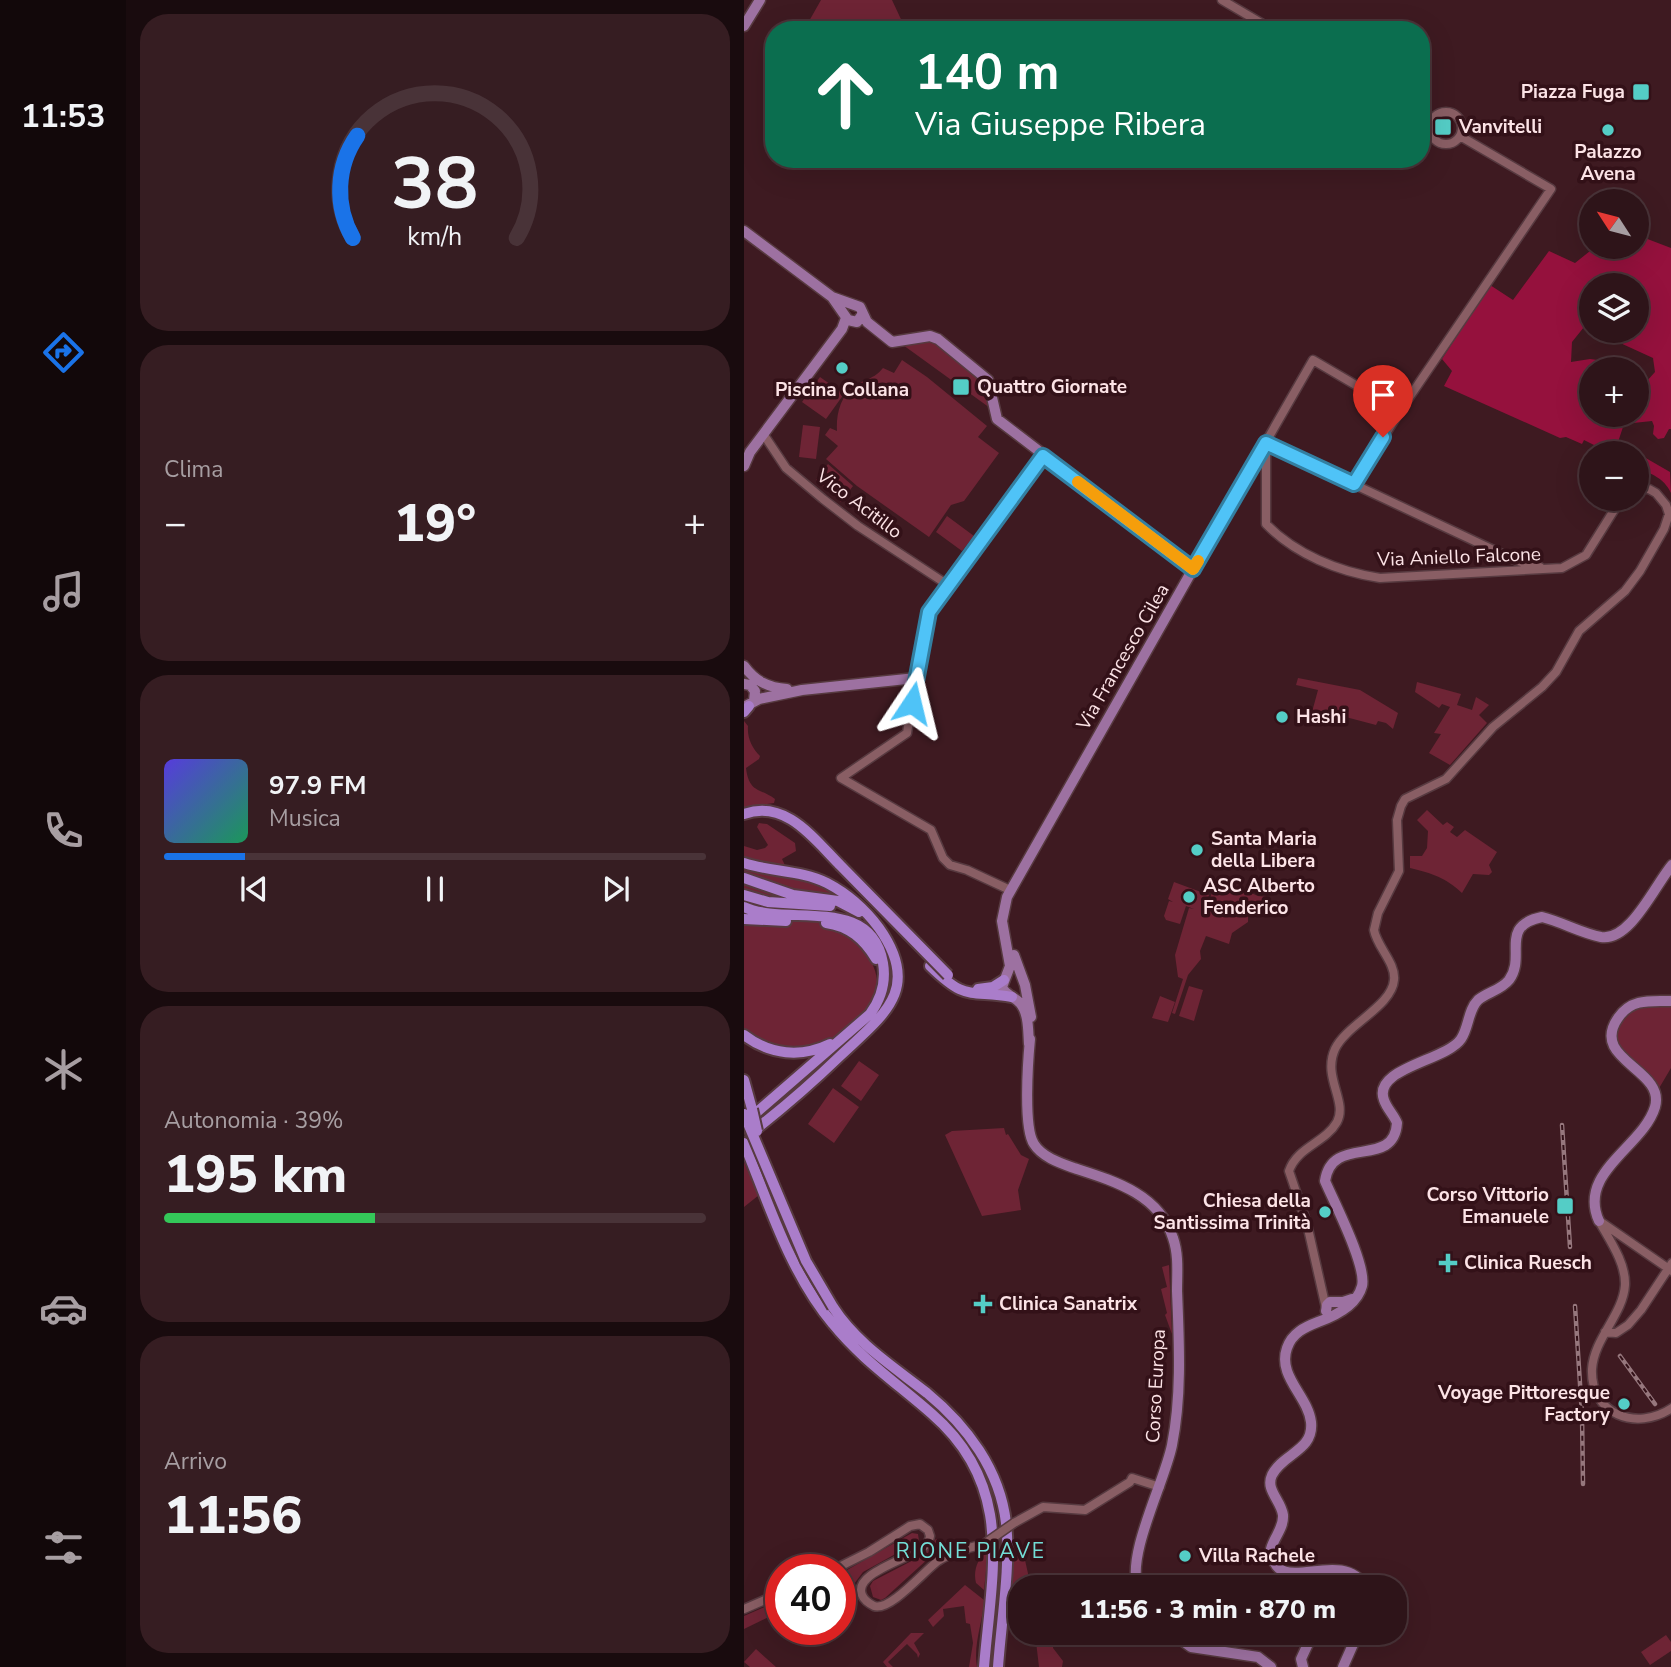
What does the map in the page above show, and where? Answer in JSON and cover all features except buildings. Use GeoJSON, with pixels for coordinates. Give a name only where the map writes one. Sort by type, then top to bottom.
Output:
{"type":"FeatureCollection","features":[{"type":"Feature","properties":{"kind":"highway"},"geometry":{"type":"LineString","coordinates":[[744,814],[766,810],[788,817],[953,979],[972,988],[1012,997]]}},
{"type":"Feature","properties":{"kind":"highway"},"geometry":{"type":"LineString","coordinates":[[744,821],[766,817],[785,823],[838,868]]}},
{"type":"Feature","properties":{"kind":"highway"},"geometry":{"type":"LineString","coordinates":[[744,863],[819,880],[847,895],[866,911],[893,952],[897,972],[895,993],[885,1014],[807,1088],[744,1141],[760,1167],[829,1310],[860,1353],[950,1430],[978,1473],[990,1508],[994,1537],[984,1667]]}},
{"type":"Feature","properties":{"kind":"highway"},"geometry":{"type":"LineString","coordinates":[[744,878],[853,922],[871,938],[883,961],[883,985],[875,1007],[744,1124]]}},
{"type":"Feature","properties":{"kind":"highway"},"geometry":{"type":"LineString","coordinates":[[744,895],[768,902],[829,911]]}},
{"type":"Feature","properties":{"kind":"highway"},"geometry":{"type":"LineString","coordinates":[[744,907],[762,912],[852,912],[880,929]]}},
{"type":"Feature","properties":{"kind":"highway"},"geometry":{"type":"LineString","coordinates":[[744,919],[829,911]]}},
{"type":"Feature","properties":{"kind":"highway"},"geometry":{"type":"LineString","coordinates":[[993,991],[1004,980]]}},
{"type":"Feature","properties":{"kind":"highway"},"geometry":{"type":"LineString","coordinates":[[744,1035],[769,1049],[784,1053],[803,1053],[821,1048],[850,1032]]}},
{"type":"Feature","properties":{"kind":"highway"},"geometry":{"type":"LineString","coordinates":[[744,1080],[760,1167]]}},
{"type":"Feature","properties":{"kind":"highway"},"geometry":{"type":"LineString","coordinates":[[744,1149],[760,1167]]}},
{"type":"Feature","properties":{"kind":"highway"},"geometry":{"type":"LineString","coordinates":[[829,1310],[950,1415],[973,1440],[989,1467],[1006,1523],[1006,1562],[998,1667]]}},
{"type":"Feature","properties":{"kind":"main road"},"geometry":{"type":"LineString","coordinates":[[744,26],[760,0]]}},
{"type":"Feature","properties":{"kind":"main road"},"geometry":{"type":"LineString","coordinates":[[744,231],[832,298],[854,323],[860,320],[862,315]]}},
{"type":"Feature","properties":{"kind":"main road"},"geometry":{"type":"LineString","coordinates":[[832,298],[860,307],[862,315],[870,325],[894,342],[930,336],[938,339],[988,380],[997,419],[1193,569]]}},
{"type":"Feature","properties":{"kind":"main road"},"geometry":{"type":"LineString","coordinates":[[744,466],[750,452],[842,330],[848,307],[852,305]]}},
{"type":"Feature","properties":{"kind":"main road"},"geometry":{"type":"LineString","coordinates":[[826,352],[849,328],[859,326],[883,335]]}},
{"type":"Feature","properties":{"kind":"main road"},"geometry":{"type":"LineString","coordinates":[[751,705],[802,690],[916,678],[929,612],[1043,456]]}},
{"type":"Feature","properties":{"kind":"main road","name":"Via Francesco Cilea"},"geometry":{"type":"LineString","coordinates":[[1029,1044],[1025,1011],[1017,1000],[1003,990],[1010,967],[1002,922],[1010,890],[1193,569]]}},
{"type":"Feature","properties":{"kind":"main road"},"geometry":{"type":"LineString","coordinates":[[744,666],[751,675],[767,686],[802,690]]}},
{"type":"Feature","properties":{"kind":"main road"},"geometry":{"type":"LineString","coordinates":[[744,684],[750,685],[755,691],[751,705]]}},
{"type":"Feature","properties":{"kind":"main road"},"geometry":{"type":"LineString","coordinates":[[1356,1575],[1337,1569],[1288,1574],[1276,1566],[1271,1555],[1272,1542],[1280,1530],[1283,1517],[1271,1490],[1271,1477],[1279,1466],[1304,1446],[1311,1433],[1310,1416],[1285,1365],[1287,1348],[1299,1331],[1317,1322],[1333,1308],[1356,1298],[1362,1283],[1362,1274],[1325,1181],[1327,1171],[1342,1155],[1380,1149],[1393,1140],[1397,1123],[1384,1101],[1383,1091],[1387,1081],[1395,1073],[1445,1052],[1457,1044],[1476,1003],[1508,981],[1515,969],[1515,939],[1520,928],[1527,922],[1542,917],[1599,936],[1615,936],[1626,929],[1671,865]]}},
{"type":"Feature","properties":{"kind":"main road","name":"Via Francesco Cilea"},"geometry":{"type":"LineString","coordinates":[[1010,890],[1008,931],[1031,1014],[1028,1126],[1033,1144],[1053,1160],[1121,1184],[1143,1196]]}},
{"type":"Feature","properties":{"kind":"main road"},"geometry":{"type":"LineString","coordinates":[[1004,980],[1011,976],[1021,976]]}},
{"type":"Feature","properties":{"kind":"main road"},"geometry":{"type":"LineString","coordinates":[[1599,1221],[1595,1206],[1598,1182],[1649,1118],[1655,1107],[1656,1093],[1649,1081],[1619,1055],[1612,1031],[1619,1017],[1634,1003],[1671,1001]]}},
{"type":"Feature","properties":{"kind":"main road","name":"Corso Europa"},"geometry":{"type":"LineString","coordinates":[[1137,1575],[1140,1545],[1172,1444],[1177,1384],[1177,1268],[1172,1234],[1164,1219],[1143,1196]]}},
{"type":"Feature","properties":{"kind":"main road"},"geometry":{"type":"LineString","coordinates":[[1188,1645],[1201,1650],[1258,1657],[1271,1667]]}},
{"type":"Feature","properties":{"kind":"main road"},"geometry":{"type":"LineString","coordinates":[[1202,1645],[1210,1650]]}},
{"type":"Feature","properties":{"kind":"main road"},"geometry":{"type":"LineString","coordinates":[[1303,1667],[1301,1659],[1307,1645]]}},
{"type":"Feature","properties":{"kind":"main road"},"geometry":{"type":"LineString","coordinates":[[1343,1667],[1353,1645]]}},
{"type":"Feature","properties":{"kind":"street"},"geometry":{"type":"LineString","coordinates":[[1222,0],[1258,21]]}},
{"type":"Feature","properties":{"kind":"street"},"geometry":{"type":"LineString","coordinates":[[1439,113],[1454,114],[1461,123],[1460,136],[1449,144],[1439,142],[1430,131],[1431,120],[1439,113]]}},
{"type":"Feature","properties":{"kind":"street"},"geometry":{"type":"LineString","coordinates":[[1354,484],[1400,411],[1551,189],[1460,136]]}},
{"type":"Feature","properties":{"kind":"street","name":"Via Francesco Cilea"},"geometry":{"type":"LineString","coordinates":[[1193,569],[1313,360],[1400,411]]}},
{"type":"Feature","properties":{"kind":"street","name":"Vico Acitillo"},"geometry":{"type":"LineString","coordinates":[[764,435],[786,468],[823,499],[858,526],[948,585]]}},
{"type":"Feature","properties":{"kind":"street"},"geometry":{"type":"LineString","coordinates":[[1266,443],[1517,561],[1549,569]]}},
{"type":"Feature","properties":{"kind":"street","name":"Via Aniello Falcone"},"geometry":{"type":"LineString","coordinates":[[1266,443],[1266,524],[1274,533],[1337,569],[1354,574],[1380,578],[1562,568],[1586,555],[1614,511]]}},
{"type":"Feature","properties":{"kind":"street"},"geometry":{"type":"LineString","coordinates":[[1333,1308],[1323,1292],[1307,1224],[1289,1171],[1297,1156],[1331,1129],[1339,1116],[1339,1103],[1330,1070],[1338,1043],[1384,998],[1393,985],[1392,967],[1374,930],[1378,913],[1399,871],[1397,820],[1401,806],[1410,795],[1446,779],[1493,727],[1549,681],[1579,631],[1625,591],[1651,553],[1667,521],[1668,508],[1656,493],[1649,489]]}},
{"type":"Feature","properties":{"kind":"street"},"geometry":{"type":"LineString","coordinates":[[916,678],[907,733],[841,778],[931,830],[943,858],[950,865],[1010,890]]}},
{"type":"Feature","properties":{"kind":"street"},"geometry":{"type":"LineString","coordinates":[[1599,1221],[1670,1267],[1632,1321],[1616,1333],[1605,1332]]}},
{"type":"Feature","properties":{"kind":"street"},"geometry":{"type":"LineString","coordinates":[[1599,1221],[1623,1269],[1624,1288],[1621,1301],[1594,1357],[1592,1373],[1595,1388],[1605,1404],[1618,1415],[1636,1420],[1654,1417],[1671,1408]]}},
{"type":"Feature","properties":{"kind":"street"},"geometry":{"type":"LineString","coordinates":[[1613,1249],[1621,1241],[1635,1246]]}},
{"type":"Feature","properties":{"kind":"street"},"geometry":{"type":"LineString","coordinates":[[856,1558],[910,1527],[920,1524],[930,1536],[924,1548],[883,1568],[863,1582],[863,1596],[873,1606],[879,1607],[887,1605],[899,1596],[940,1560],[955,1552],[984,1544],[1043,1507],[1080,1510],[1090,1508],[1132,1478],[1160,1487]]}},
{"type":"Feature","properties":{"kind":"street"},"geometry":{"type":"LineString","coordinates":[[744,1609],[765,1599]]}},
{"type":"Feature","properties":{"kind":"shaded area"},"geometry":{"type":"Polygon","coordinates":[[[821,0],[892,0],[902,21],[809,21],[821,0]]]}},
{"type":"Feature","properties":{"kind":"shaded area"},"geometry":{"type":"Polygon","coordinates":[[[1649,240],[1671,248],[1671,429],[1664,438],[1658,439],[1653,434],[1654,426],[1652,421],[1649,421],[1649,379],[1655,372],[1653,358],[1620,343],[1649,343],[1649,273],[1579,273],[1579,333],[1572,342],[1571,362],[1579,361],[1579,427],[1623,427],[1618,441],[1584,440],[1579,443],[1566,437],[1560,438],[1444,386],[1452,371],[1442,359],[1490,285],[1513,300],[1549,251],[1575,263],[1580,259],[1649,259],[1649,240]]]}},
{"type":"Feature","properties":{"kind":"shaded area"},"geometry":{"type":"Polygon","coordinates":[[[932,341],[986,383],[990,408],[903,345],[932,341]]]}},
{"type":"Feature","properties":{"kind":"shaded area"},"geometry":{"type":"Polygon","coordinates":[[[902,360],[987,426],[978,437],[999,453],[964,501],[951,505],[929,537],[857,486],[826,459],[838,446],[825,435],[830,428],[837,431],[842,400],[855,386],[876,375],[883,368],[894,373],[902,360]]]}},
{"type":"Feature","properties":{"kind":"shaded area"},"geometry":{"type":"Polygon","coordinates":[[[820,377],[844,394],[826,419],[802,402],[820,377]]]}},
{"type":"Feature","properties":{"kind":"shaded area"},"geometry":{"type":"Polygon","coordinates":[[[803,425],[820,427],[816,459],[799,457],[803,425]]]}},
{"type":"Feature","properties":{"kind":"shaded area"},"geometry":{"type":"Polygon","coordinates":[[[1649,460],[1670,472],[1671,493],[1661,480],[1649,473],[1649,460]]]}},
{"type":"Feature","properties":{"kind":"shaded area"},"geometry":{"type":"Polygon","coordinates":[[[828,464],[853,486],[841,502],[816,480],[828,464]]]}},
{"type":"Feature","properties":{"kind":"shaded area"},"geometry":{"type":"Polygon","coordinates":[[[947,516],[974,536],[962,551],[936,532],[947,516]]]}},
{"type":"Feature","properties":{"kind":"shaded area"},"geometry":{"type":"Polygon","coordinates":[[[1298,678],[1360,690],[1398,713],[1393,729],[1378,721],[1376,725],[1338,715],[1337,718],[1312,712],[1318,690],[1296,685],[1298,678]]]}},
{"type":"Feature","properties":{"kind":"shaded area"},"geometry":{"type":"Polygon","coordinates":[[[1417,682],[1461,694],[1457,705],[1472,710],[1476,697],[1489,705],[1479,715],[1487,723],[1450,765],[1429,753],[1441,734],[1434,733],[1450,707],[1442,704],[1439,708],[1415,692],[1417,682]]]}},
{"type":"Feature","properties":{"kind":"shaded area"},"geometry":{"type":"Polygon","coordinates":[[[744,721],[748,726],[751,742],[760,756],[746,768],[747,776],[756,789],[775,799],[774,803],[744,810],[744,721]]]}},
{"type":"Feature","properties":{"kind":"shaded area"},"geometry":{"type":"Polygon","coordinates":[[[1427,810],[1443,825],[1447,822],[1454,827],[1450,832],[1457,837],[1465,830],[1497,852],[1489,865],[1492,872],[1489,875],[1473,874],[1462,893],[1438,877],[1410,868],[1410,856],[1422,856],[1427,848],[1428,831],[1417,820],[1427,810]]]}},
{"type":"Feature","properties":{"kind":"shaded area"},"geometry":{"type":"Polygon","coordinates":[[[759,823],[767,824],[795,843],[796,851],[782,859],[790,876],[812,881],[834,894],[821,927],[839,931],[854,939],[872,962],[876,976],[874,1000],[858,1021],[834,1038],[798,1051],[777,1047],[744,1029],[744,846],[757,850],[768,845],[757,827],[759,823]]]}},
{"type":"Feature","properties":{"kind":"shaded area"},"geometry":{"type":"Polygon","coordinates":[[[1218,878],[1258,896],[1267,897],[1265,904],[1260,902],[1248,916],[1248,922],[1232,933],[1229,944],[1206,936],[1200,951],[1201,959],[1188,975],[1175,1014],[1172,1013],[1183,979],[1178,977],[1175,955],[1189,908],[1194,909],[1186,906],[1180,924],[1166,920],[1164,916],[1169,901],[1173,902],[1168,899],[1174,882],[1209,895],[1204,913],[1218,878]]]}},
{"type":"Feature","properties":{"kind":"shaded area"},"geometry":{"type":"Polygon","coordinates":[[[1189,986],[1203,990],[1194,1021],[1179,1016],[1189,986]]]}},
{"type":"Feature","properties":{"kind":"shaded area"},"geometry":{"type":"Polygon","coordinates":[[[1160,996],[1175,1002],[1168,1022],[1152,1018],[1160,996]]]}},
{"type":"Feature","properties":{"kind":"shaded area"},"geometry":{"type":"Polygon","coordinates":[[[1671,1004],[1671,1068],[1658,1090],[1624,1056],[1617,1035],[1620,1022],[1630,1012],[1644,1005],[1671,1004]]]}},
{"type":"Feature","properties":{"kind":"shaded area"},"geometry":{"type":"Polygon","coordinates":[[[859,1061],[879,1075],[861,1101],[841,1086],[859,1061]]]}},
{"type":"Feature","properties":{"kind":"shaded area"},"geometry":{"type":"Polygon","coordinates":[[[833,1088],[859,1107],[834,1143],[808,1124],[833,1088]]]}},
{"type":"Feature","properties":{"kind":"shaded area"},"geometry":{"type":"Polygon","coordinates":[[[1004,1128],[1021,1155],[1029,1159],[1018,1190],[1021,1210],[982,1216],[945,1135],[952,1131],[1004,1128]]]}},
{"type":"Feature","properties":{"kind":"shaded area"},"geometry":{"type":"Polygon","coordinates":[[[744,1162],[759,1195],[744,1207],[744,1162]]]}},
{"type":"Feature","properties":{"kind":"shaded area"},"geometry":{"type":"Polygon","coordinates":[[[1169,1265],[1172,1334],[1165,1315],[1167,1313],[1161,1289],[1167,1287],[1162,1267],[1169,1265]]]}},
{"type":"Feature","properties":{"kind":"shaded area"},"geometry":{"type":"Polygon","coordinates":[[[912,1533],[918,1534],[919,1541],[863,1572],[856,1581],[856,1565],[912,1533]]]}},
{"type":"Feature","properties":{"kind":"shaded area"},"geometry":{"type":"Polygon","coordinates":[[[936,1539],[947,1547],[930,1557],[885,1598],[881,1600],[873,1597],[870,1586],[873,1581],[925,1554],[936,1539]]]}},
{"type":"Feature","properties":{"kind":"shaded area"},"geometry":{"type":"Polygon","coordinates":[[[988,1552],[984,1590],[976,1583],[975,1574],[979,1561],[988,1552]]]}},
{"type":"Feature","properties":{"kind":"shaded area"},"geometry":{"type":"Polygon","coordinates":[[[1012,1554],[1025,1560],[1028,1575],[1011,1575],[1012,1554]]]}},
{"type":"Feature","properties":{"kind":"shaded area"},"geometry":{"type":"Polygon","coordinates":[[[965,1585],[984,1600],[976,1650],[977,1667],[969,1667],[973,1643],[964,1606],[943,1609],[944,1616],[933,1627],[928,1620],[965,1585]]]}},
{"type":"Feature","properties":{"kind":"shaded area"},"geometry":{"type":"Polygon","coordinates":[[[765,1607],[765,1619],[744,1629],[744,1616],[765,1607]]]}},
{"type":"Feature","properties":{"kind":"shaded area"},"geometry":{"type":"Polygon","coordinates":[[[911,1633],[924,1633],[914,1643],[920,1654],[918,1658],[907,1644],[888,1662],[893,1667],[887,1667],[883,1662],[911,1633]]]}},
{"type":"Feature","properties":{"kind":"shaded area"},"geometry":{"type":"Polygon","coordinates":[[[1666,1635],[1671,1642],[1671,1651],[1650,1665],[1641,1652],[1666,1635]]]}},
{"type":"Feature","properties":{"kind":"shaded area"},"geometry":{"type":"Polygon","coordinates":[[[1036,1645],[1053,1645],[1063,1661],[1062,1667],[1039,1667],[1036,1645]]]}},
{"type":"Feature","properties":{"kind":"shaded area"},"geometry":{"type":"Polygon","coordinates":[[[756,1649],[776,1667],[750,1667],[744,1662],[756,1649]]]}},
{"type":"Feature","properties":{"kind":"railway"},"geometry":{"type":"LineString","coordinates":[[1562,1125],[1570,1247]]}},
{"type":"Feature","properties":{"kind":"railway"},"geometry":{"type":"LineString","coordinates":[[1575,1306],[1583,1484]]}},
{"type":"Feature","properties":{"kind":"railway"},"geometry":{"type":"LineString","coordinates":[[1620,1356],[1655,1404]]}},
{"type":"Feature","properties":{"kind":"slow traffic"},"geometry":{"type":"LineString","coordinates":[[1078,482],[1193,569],[1198,561]]}},
{"type":"Feature","properties":{"kind":"place","name":"Piazza Fuga"},"geometry":{"type":"Point","coordinates":[1641,92]}},
{"type":"Feature","properties":{"kind":"place","name":"Vanvitelli"},"geometry":{"type":"Point","coordinates":[1443,127]}},
{"type":"Feature","properties":{"kind":"place","name":"Palazzo Avena"},"geometry":{"type":"Point","coordinates":[1608,130]}},
{"type":"Feature","properties":{"kind":"place","name":"Piscina Collana"},"geometry":{"type":"Point","coordinates":[842,368]}},
{"type":"Feature","properties":{"kind":"place","name":"Quattro Giornate"},"geometry":{"type":"Point","coordinates":[961,387]}},
{"type":"Feature","properties":{"kind":"place","name":"Hashi"},"geometry":{"type":"Point","coordinates":[1282,717]}},
{"type":"Feature","properties":{"kind":"place","name":"Santa Maria della Libera"},"geometry":{"type":"Point","coordinates":[1197,850]}},
{"type":"Feature","properties":{"kind":"place","name":"ASC Alberto Fenderico"},"geometry":{"type":"Point","coordinates":[1189,897]}},
{"type":"Feature","properties":{"kind":"place","name":"Corso Vittorio Emanuele"},"geometry":{"type":"Point","coordinates":[1565,1206]}},
{"type":"Feature","properties":{"kind":"place","name":"Chiesa della Santissima Trinità"},"geometry":{"type":"Point","coordinates":[1325,1212]}},
{"type":"Feature","properties":{"kind":"place","name":"Clinica Ruesch"},"geometry":{"type":"Point","coordinates":[1448,1263]}},
{"type":"Feature","properties":{"kind":"place","name":"Clinica Sanatrix"},"geometry":{"type":"Point","coordinates":[983,1304]}},
{"type":"Feature","properties":{"kind":"place","name":"Voyage Pittoresque Factory"},"geometry":{"type":"Point","coordinates":[1624,1404]}},
{"type":"Feature","properties":{"kind":"place","name":"Villa Rachele"},"geometry":{"type":"Point","coordinates":[1185,1556]}},
{"type":"Feature","properties":{"kind":"district","name":"RIONE PIAVE"},"geometry":{"type":"Point","coordinates":[971,1551]}},
{"type":"Feature","properties":{"kind":"route"},"geometry":{"type":"LineString","coordinates":[[912,703],[929,612],[1043,456],[1193,569],[1266,443],[1354,484],[1383,437]]}}]}
